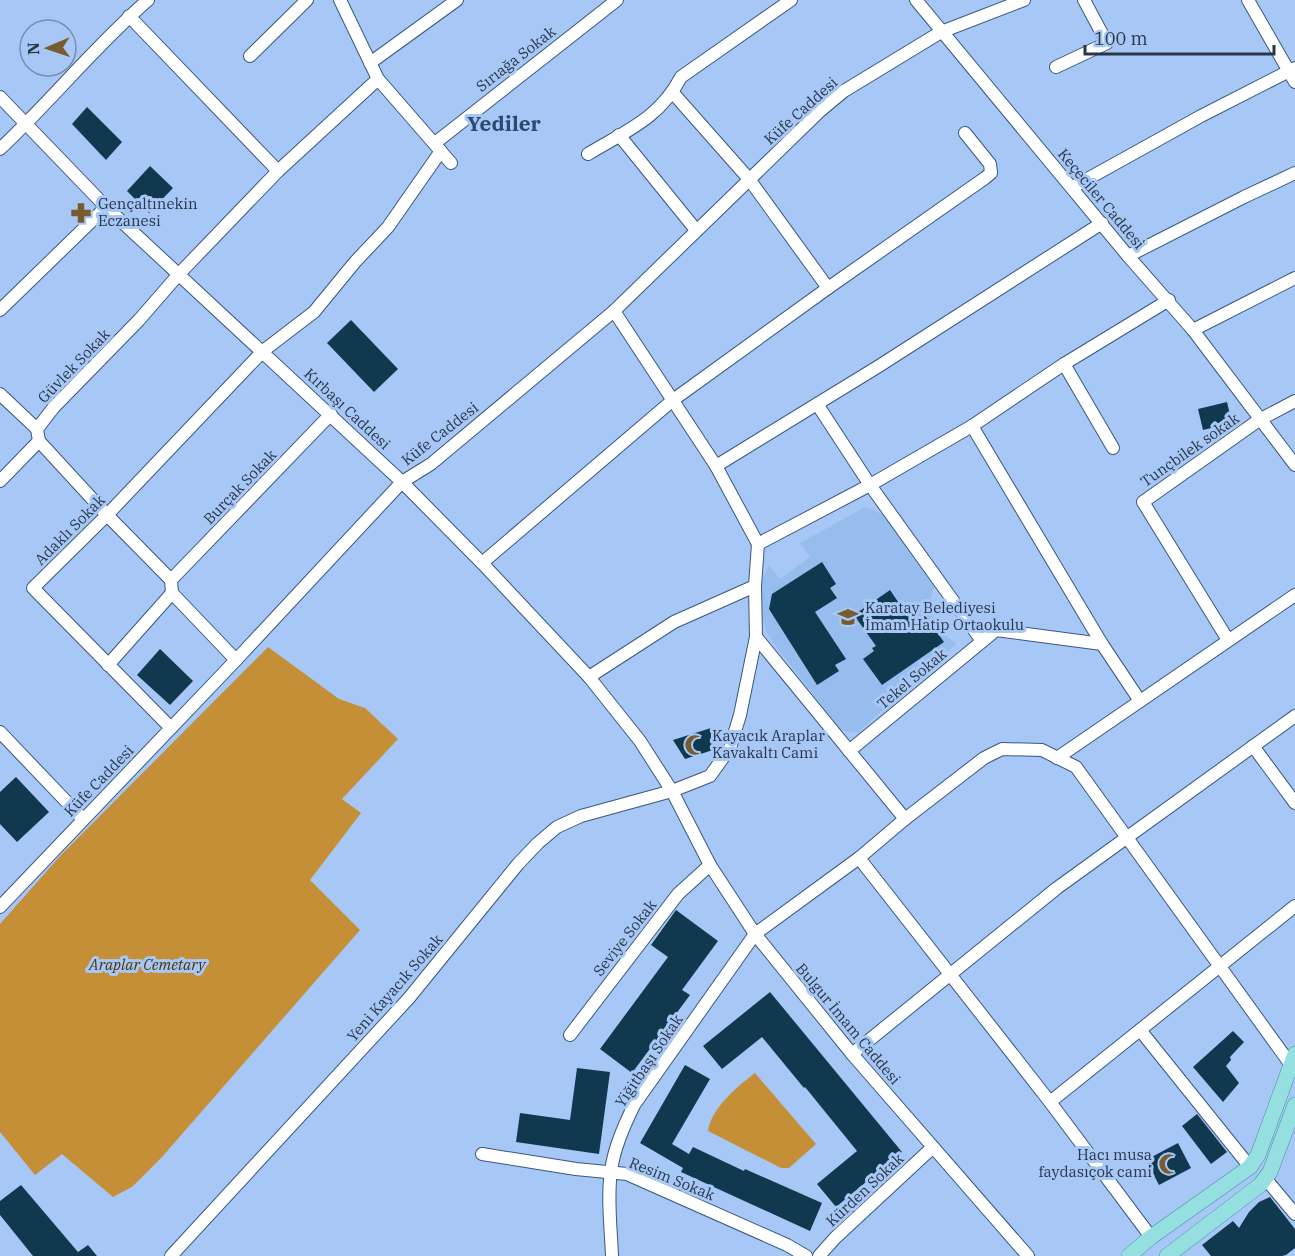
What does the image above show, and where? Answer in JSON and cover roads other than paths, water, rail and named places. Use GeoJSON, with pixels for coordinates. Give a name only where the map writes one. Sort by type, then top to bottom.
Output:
{"type":"FeatureCollection","features":[{"type":"Feature","properties":{"kind":"main road"},"geometry":{"type":"LineString","coordinates":[[1129,1256],[1151,1237],[1250,1167],[1258,1155],[1293,1060]]}},
{"type":"Feature","properties":{"kind":"main road"},"geometry":{"type":"LineString","coordinates":[[1174,1254],[1260,1185],[1270,1172],[1295,1105]]}},
{"type":"Feature","properties":{"kind":"street"},"geometry":{"type":"LineString","coordinates":[[0,149],[26,125],[129,16],[148,0]]}},
{"type":"Feature","properties":{"kind":"street"},"geometry":{"type":"LineString","coordinates":[[250,56],[307,0]]}},
{"type":"Feature","properties":{"kind":"street"},"geometry":{"type":"LineString","coordinates":[[340,0],[378,80],[451,163]]}},
{"type":"Feature","properties":{"kind":"street"},"geometry":{"type":"LineString","coordinates":[[370,63],[457,0]]}},
{"type":"Feature","properties":{"kind":"street","name":"Sırıağa Sokak"},"geometry":{"type":"LineString","coordinates":[[263,351],[314,312],[355,262],[388,227],[438,147],[617,0]]}},
{"type":"Feature","properties":{"kind":"street"},"geometry":{"type":"LineString","coordinates":[[588,154],[653,115],[673,93],[681,76],[791,0]]}},
{"type":"Feature","properties":{"kind":"street","name":"Keçeciler Caddesi"},"geometry":{"type":"LineString","coordinates":[[916,0],[1128,256],[1169,300],[1295,465]]}},
{"type":"Feature","properties":{"kind":"street","name":"Küfe Caddesi"},"geometry":{"type":"LineString","coordinates":[[0,907],[402,482],[431,464],[614,311],[749,179],[844,91],[941,32],[1024,0]]}},
{"type":"Feature","properties":{"kind":"street"},"geometry":{"type":"LineString","coordinates":[[1056,68],[1107,43],[1084,0]]}},
{"type":"Feature","properties":{"kind":"street"},"geometry":{"type":"LineString","coordinates":[[1072,186],[1201,116],[1293,74],[1248,0]]}},
{"type":"Feature","properties":{"kind":"street"},"geometry":{"type":"LineString","coordinates":[[129,16],[278,171]]}},
{"type":"Feature","properties":{"kind":"street","name":"Güvlek Sokak"},"geometry":{"type":"LineString","coordinates":[[0,481],[38,435],[54,406],[139,321],[178,274],[278,171],[378,80]]}},
{"type":"Feature","properties":{"kind":"street"},"geometry":{"type":"LineString","coordinates":[[673,93],[749,179],[828,288]]}},
{"type":"Feature","properties":{"kind":"street","name":"Kırbaşı Caddesi"},"geometry":{"type":"LineString","coordinates":[[0,97],[106,207],[331,414],[482,563],[589,677],[640,741],[672,791]]}},
{"type":"Feature","properties":{"kind":"street"},"geometry":{"type":"LineString","coordinates":[[482,563],[560,494],[673,400],[991,173],[990,164],[965,133]]}},
{"type":"Feature","properties":{"kind":"street"},"geometry":{"type":"LineString","coordinates":[[619,135],[696,230]]}},
{"type":"Feature","properties":{"kind":"street"},"geometry":{"type":"LineString","coordinates":[[1128,256],[1244,197],[1295,174]]}},
{"type":"Feature","properties":{"kind":"street"},"geometry":{"type":"LineString","coordinates":[[0,310],[106,207]]}},
{"type":"Feature","properties":{"kind":"street"},"geometry":{"type":"LineString","coordinates":[[716,466],[1102,223]]}},
{"type":"Feature","properties":{"kind":"street"},"geometry":{"type":"LineString","coordinates":[[1193,330],[1295,278]]}},
{"type":"Feature","properties":{"kind":"street"},"geometry":{"type":"LineString","coordinates":[[614,311],[716,466],[758,544],[972,426],[1064,364],[1169,300]]}},
{"type":"Feature","properties":{"kind":"street","name":"Adaklı Sokak"},"geometry":{"type":"LineString","coordinates":[[171,728],[33,588],[107,515],[263,351]]}},
{"type":"Feature","properties":{"kind":"street"},"geometry":{"type":"LineString","coordinates":[[1064,364],[1113,448]]}},
{"type":"Feature","properties":{"kind":"street"},"geometry":{"type":"LineString","coordinates":[[0,394],[236,660]]}},
{"type":"Feature","properties":{"kind":"street","name":"Tunçbilek sokak"},"geometry":{"type":"LineString","coordinates":[[1228,640],[1143,502],[1260,420],[1295,401]]}},
{"type":"Feature","properties":{"kind":"street"},"geometry":{"type":"LineString","coordinates":[[817,404],[870,484],[982,641]]}},
{"type":"Feature","properties":{"kind":"street","name":"Burçak Sokak"},"geometry":{"type":"LineString","coordinates":[[108,665],[172,586],[331,414]]}},
{"type":"Feature","properties":{"kind":"street"},"geometry":{"type":"LineString","coordinates":[[972,426],[1102,644],[1140,701]]}},
{"type":"Feature","properties":{"kind":"street","name":"Yeni Kayacık Sokak"},"geometry":{"type":"LineString","coordinates":[[171,1256],[402,1006],[518,864],[538,843],[557,827],[581,816],[672,791],[710,776],[730,748],[740,716],[756,637],[755,586],[758,544]]}},
{"type":"Feature","properties":{"kind":"street"},"geometry":{"type":"LineString","coordinates":[[589,677],[674,622],[755,586]]}},
{"type":"Feature","properties":{"kind":"street"},"geometry":{"type":"LineString","coordinates":[[1057,758],[1295,595]]}},
{"type":"Feature","properties":{"kind":"street","name":"Tekel Sokak"},"geometry":{"type":"LineString","coordinates":[[849,751],[996,630],[1102,644]]}},
{"type":"Feature","properties":{"kind":"street"},"geometry":{"type":"LineString","coordinates":[[756,637],[905,819]]}},
{"type":"Feature","properties":{"kind":"street"},"geometry":{"type":"LineString","coordinates":[[852,1054],[1057,888],[1295,716]]}},
{"type":"Feature","properties":{"kind":"street"},"geometry":{"type":"LineString","coordinates":[[0,732],[83,819]]}},
{"type":"Feature","properties":{"kind":"street"},"geometry":{"type":"LineString","coordinates":[[1253,746],[1295,803]]}},
{"type":"Feature","properties":{"kind":"street","name":"Yiğitbaşı Sokak"},"geometry":{"type":"LineString","coordinates":[[612,1256],[611,1172],[618,1144],[634,1105],[755,934],[859,858],[984,758],[1002,749],[1042,750],[1076,767],[1220,966],[1293,1060]]}},
{"type":"Feature","properties":{"kind":"street","name":"Bulgur İmam Caddesi"},"geometry":{"type":"LineString","coordinates":[[672,791],[710,865],[755,934],[852,1054],[1028,1256]]}},
{"type":"Feature","properties":{"kind":"street"},"geometry":{"type":"LineString","coordinates":[[859,858],[1050,1102],[1151,1237]]}},
{"type":"Feature","properties":{"kind":"street","name":"Seviye Sokak"},"geometry":{"type":"LineString","coordinates":[[570,1035],[678,894],[710,865]]}},
{"type":"Feature","properties":{"kind":"street"},"geometry":{"type":"LineString","coordinates":[[1050,1102],[1295,906]]}},
{"type":"Feature","properties":{"kind":"street"},"geometry":{"type":"LineString","coordinates":[[1140,1030],[1250,1167]]}},
{"type":"Feature","properties":{"kind":"street","name":"Kürden Sokak"},"geometry":{"type":"LineString","coordinates":[[819,1256],[835,1238],[933,1147]]}},
{"type":"Feature","properties":{"kind":"street","name":"Resim Sokak"},"geometry":{"type":"LineString","coordinates":[[482,1154],[576,1169],[611,1172],[640,1179],[787,1245],[806,1256]]}},
{"type":"Feature","properties":{"kind":"street"},"geometry":{"type":"LineString","coordinates":[[1265,1178],[1295,1214]]}},
{"type":"Feature","properties":{"kind":"place","name":"Gençaltınekin Eczanesi"},"geometry":{"type":"Point","coordinates":[81,213]}},
{"type":"Feature","properties":{"kind":"place","name":"Karatay Belediyesi İmam Hatip Ortaokulu"},"geometry":{"type":"Point","coordinates":[848,617]}},
{"type":"Feature","properties":{"kind":"place","name":"Kayacık Araplar Kavakaltı Cami"},"geometry":{"type":"Point","coordinates":[695,745]}},
{"type":"Feature","properties":{"kind":"place","name":"Hacı musa faydasıçok cami"},"geometry":{"type":"Point","coordinates":[1169,1164]}},
{"type":"Feature","properties":{"kind":"district","name":"Yediler"},"geometry":{"type":"Point","coordinates":[504,124]}},
{"type":"Feature","properties":{"kind":"park label","name":"Araplar Cemetary"},"geometry":{"type":"Point","coordinates":[147,965]}}]}
